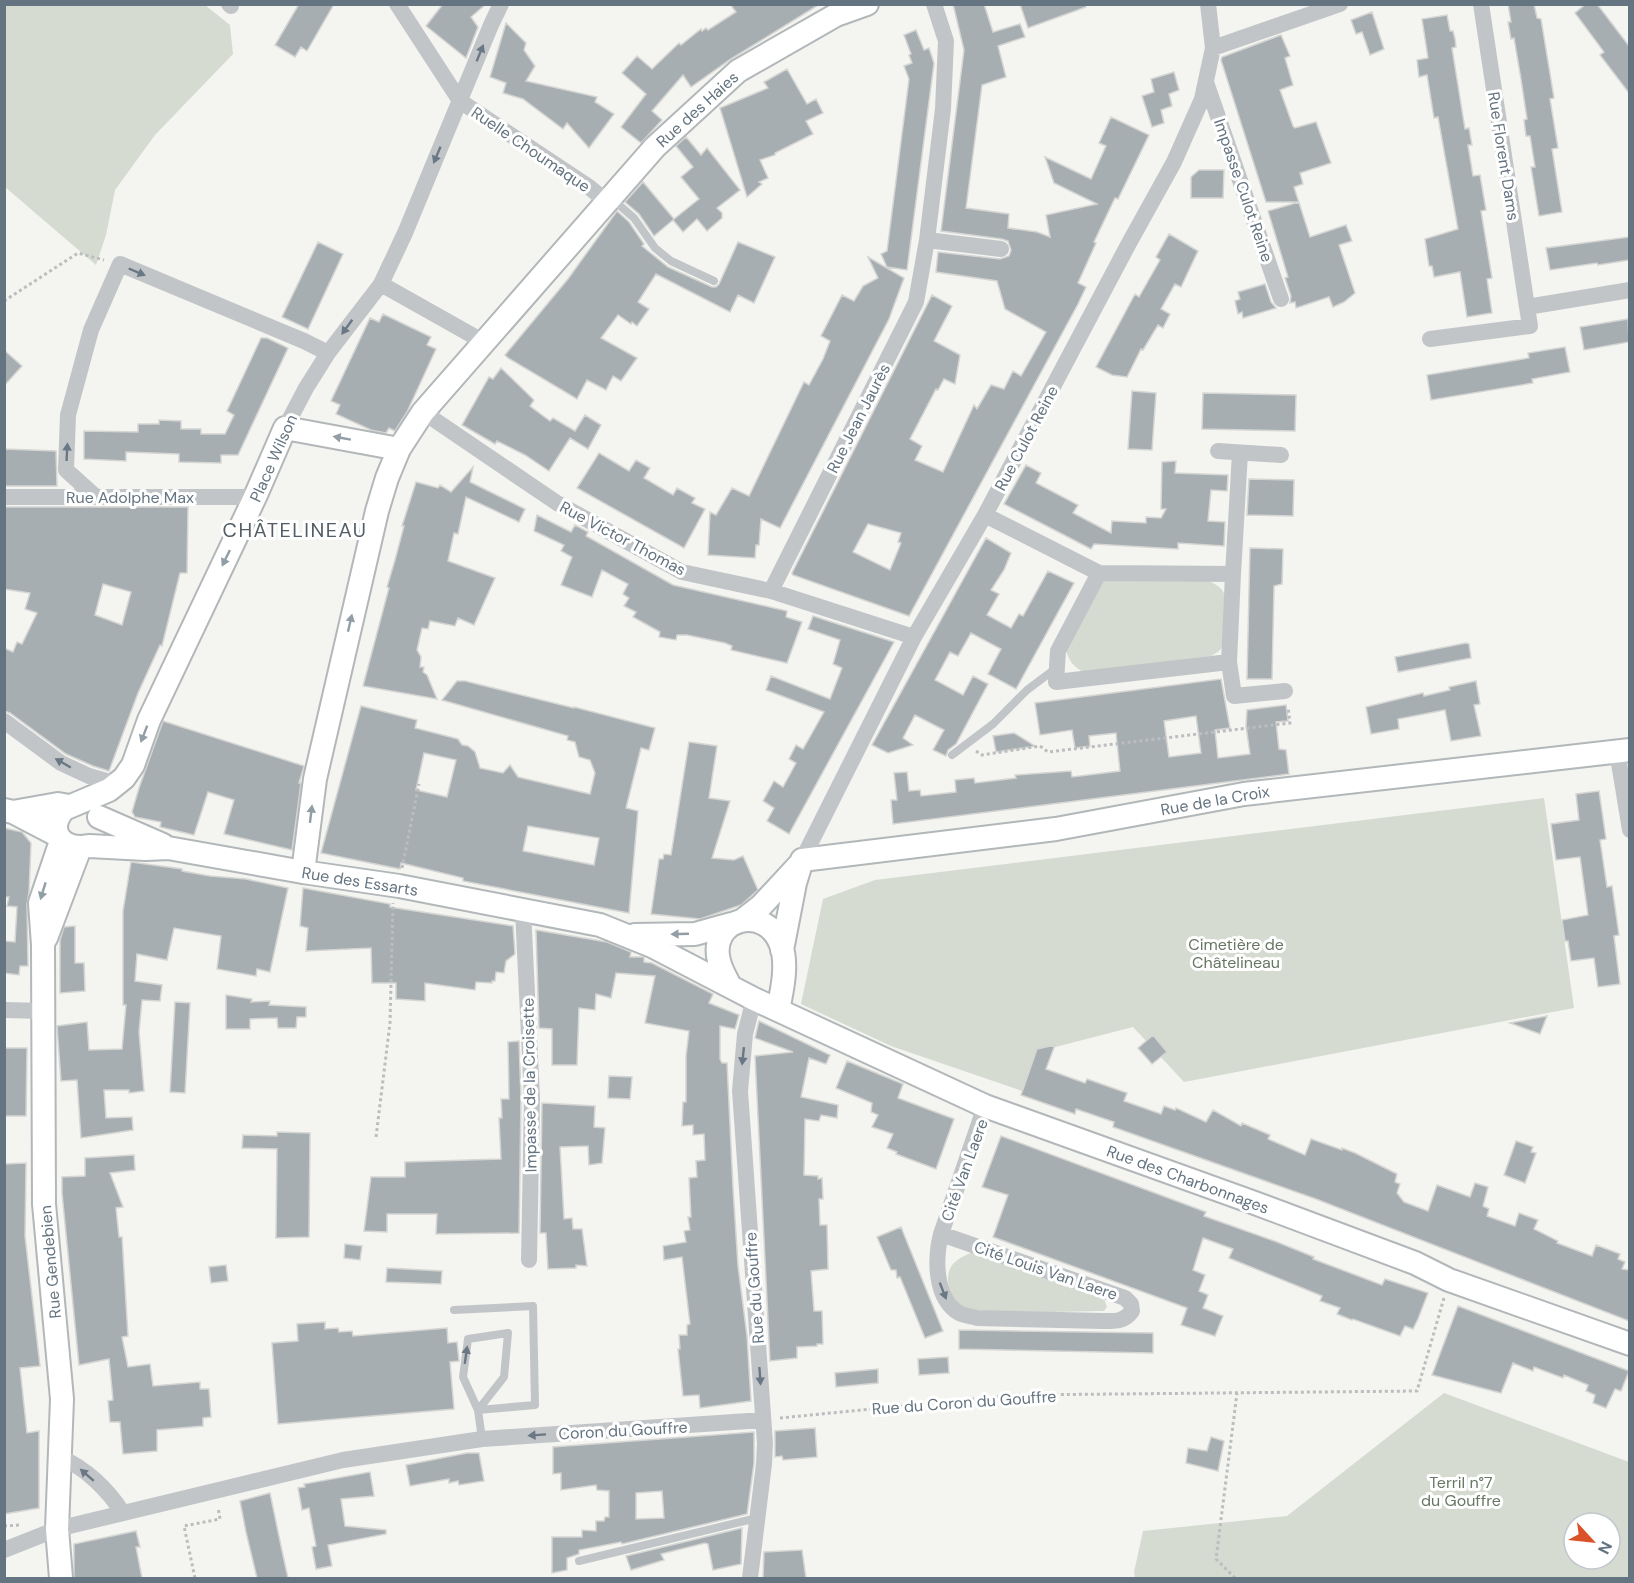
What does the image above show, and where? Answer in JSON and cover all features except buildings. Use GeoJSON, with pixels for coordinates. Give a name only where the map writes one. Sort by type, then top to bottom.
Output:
{"type":"FeatureCollection","features":[{"type":"Feature","properties":{"kind":"street","name":"Ruelle Choumaque"},"geometry":{"type":"LineString","coordinates":[[397,4],[460,101],[609,200]]}},
{"type":"Feature","properties":{"kind":"street","name":"Place Wilson"},"geometry":{"type":"LineString","coordinates":[[75,805],[109,790],[127,775],[133,765],[149,720],[255,497],[285,428],[328,353],[381,284],[405,233],[501,4]]}},
{"type":"Feature","properties":{"kind":"street","name":"Rue des Haies"},"geometry":{"type":"LineString","coordinates":[[609,200],[655,147],[738,71],[836,15],[867,4]]}},
{"type":"Feature","properties":{"kind":"street","name":"Rue Jean Jaurès"},"geometry":{"type":"LineString","coordinates":[[771,591],[916,302],[927,240],[943,109],[945,41],[934,4]]}},
{"type":"Feature","properties":{"kind":"street","name":"Rue Culot Reine"},"geometry":{"type":"LineString","coordinates":[[802,860],[914,637],[985,515],[1174,162],[1202,99],[1206,81],[1213,48],[1208,4]]}},
{"type":"Feature","properties":{"kind":"street"},"geometry":{"type":"LineString","coordinates":[[1213,48],[1340,4]]}},
{"type":"Feature","properties":{"kind":"street","name":"Rue Florent Dams"},"geometry":{"type":"LineString","coordinates":[[1430,339],[1530,326],[1481,4]]}},
{"type":"Feature","properties":{"kind":"street","name":"Impasse Culot Reine"},"geometry":{"type":"LineString","coordinates":[[1206,81],[1281,299]]}},
{"type":"Feature","properties":{"kind":"street"},"geometry":{"type":"LineString","coordinates":[[303,872],[315,779],[377,511],[399,449],[423,412],[566,252],[609,200]]}},
{"type":"Feature","properties":{"kind":"street"},"geometry":{"type":"LineString","coordinates":[[927,240],[1001,249]]}},
{"type":"Feature","properties":{"kind":"street"},"geometry":{"type":"LineString","coordinates":[[96,497],[66,470],[69,415],[91,330],[120,264],[328,353]]}},
{"type":"Feature","properties":{"kind":"street"},"geometry":{"type":"LineString","coordinates":[[381,284],[484,342]]}},
{"type":"Feature","properties":{"kind":"street"},"geometry":{"type":"LineString","coordinates":[[1527,307],[1629,290]]}},
{"type":"Feature","properties":{"kind":"street","name":"Rue Victor Thomas"},"geometry":{"type":"LineString","coordinates":[[423,412],[557,503],[682,572],[771,591],[914,637]]}},
{"type":"Feature","properties":{"kind":"street"},"geometry":{"type":"LineString","coordinates":[[285,428],[399,449]]}},
{"type":"Feature","properties":{"kind":"street"},"geometry":{"type":"LineString","coordinates":[[1218,451],[1281,455]]}},
{"type":"Feature","properties":{"kind":"street"},"geometry":{"type":"LineString","coordinates":[[1240,453],[1229,662],[1234,696],[1285,691]]}},
{"type":"Feature","properties":{"kind":"street","name":"Rue Adolphe Max"},"geometry":{"type":"LineString","coordinates":[[4,497],[255,497]]}},
{"type":"Feature","properties":{"kind":"street"},"geometry":{"type":"LineString","coordinates":[[985,515],[1099,573],[1233,574]]}},
{"type":"Feature","properties":{"kind":"street"},"geometry":{"type":"LineString","coordinates":[[1099,573],[1058,651],[1056,682],[1229,662]]}},
{"type":"Feature","properties":{"kind":"street"},"geometry":{"type":"LineString","coordinates":[[4,721],[62,763],[89,776],[117,784]]}},
{"type":"Feature","properties":{"kind":"street"},"geometry":{"type":"LineString","coordinates":[[1623,751],[1629,830]]}},
{"type":"Feature","properties":{"kind":"street","name":"Rue de la Croix"},"geometry":{"type":"LineString","coordinates":[[802,860],[1056,829],[1244,794],[1623,751]]}},
{"type":"Feature","properties":{"kind":"street","name":"Rue des Essarts"},"geometry":{"type":"LineString","coordinates":[[9,811],[58,804],[75,805]]}},
{"type":"Feature","properties":{"kind":"street"},"geometry":{"type":"LineString","coordinates":[[99,817],[99,831],[72,843],[56,827],[60,813],[75,805],[92,809],[99,817],[168,848]]}},
{"type":"Feature","properties":{"kind":"street","name":"Rue des Essarts"},"geometry":{"type":"LineString","coordinates":[[9,811],[72,843],[146,849],[168,848],[399,886],[600,925],[652,946],[730,986]]}},
{"type":"Feature","properties":{"kind":"street","name":"Rue Gendebien"},"geometry":{"type":"LineString","coordinates":[[60,1578],[57,1529],[62,1399],[44,1204],[44,1011],[40,903],[72,843]]}},
{"type":"Feature","properties":{"kind":"street"},"geometry":{"type":"LineString","coordinates":[[754,999],[730,986],[721,967],[718,955],[724,930],[773,894],[802,860]]}},
{"type":"Feature","properties":{"kind":"street"},"geometry":{"type":"LineString","coordinates":[[778,1010],[782,995],[782,950],[795,882],[802,860]]}},
{"type":"Feature","properties":{"kind":"street","name":"Impasse de la Croisette"},"geometry":{"type":"LineString","coordinates":[[524,910],[532,1098],[529,1260]]}},
{"type":"Feature","properties":{"kind":"street"},"geometry":{"type":"LineString","coordinates":[[628,936],[695,934],[752,920],[768,927],[777,938],[782,950]]}},
{"type":"Feature","properties":{"kind":"street","name":"Rue des Charbonnages"},"geometry":{"type":"LineString","coordinates":[[754,999],[985,1106],[1415,1263],[1449,1280],[1629,1344]]}},
{"type":"Feature","properties":{"kind":"street","name":"Rue du Gouffre"},"geometry":{"type":"LineString","coordinates":[[750,1578],[764,1464],[763,1420],[740,1092],[746,1034],[754,999]]}},
{"type":"Feature","properties":{"kind":"street"},"geometry":{"type":"LineString","coordinates":[[4,1010],[44,1011]]}},
{"type":"Feature","properties":{"kind":"street","name":"Cité Van Laere"},"geometry":{"type":"LineString","coordinates":[[941,1234],[985,1106]]}},
{"type":"Feature","properties":{"kind":"street","name":"Cité Louis Van Laere"},"geometry":{"type":"LineString","coordinates":[[941,1234],[1125,1298],[1131,1304],[1132,1311],[1128,1317],[1120,1321],[977,1318],[961,1314],[952,1308],[938,1277],[937,1252],[941,1234]]}},
{"type":"Feature","properties":{"kind":"street","name":"Coron du Gouffre"},"geometry":{"type":"LineString","coordinates":[[482,1439],[763,1420]]}},
{"type":"Feature","properties":{"kind":"street"},"geometry":{"type":"LineString","coordinates":[[4,1550],[57,1529],[343,1460],[482,1439]]}},
{"type":"Feature","properties":{"kind":"street"},"geometry":{"type":"LineString","coordinates":[[60,1456],[74,1463],[112,1496],[123,1513]]}},
{"type":"Feature","properties":{"kind":"lane"},"geometry":{"type":"LineString","coordinates":[[609,200],[634,218],[655,248],[671,261],[714,281]]}},
{"type":"Feature","properties":{"kind":"lane"},"geometry":{"type":"LineString","coordinates":[[952,755],[993,724],[1027,690],[1057,668]]}},
{"type":"Feature","properties":{"kind":"lane"},"geometry":{"type":"LineString","coordinates":[[454,1310],[533,1306],[535,1405],[478,1410]]}},
{"type":"Feature","properties":{"kind":"lane"},"geometry":{"type":"LineString","coordinates":[[478,1410],[504,1377],[508,1333],[468,1339],[463,1377],[478,1410],[482,1439]]}},
{"type":"Feature","properties":{"kind":"lane"},"geometry":{"type":"LineString","coordinates":[[579,1561],[757,1518]]}},
{"type":"Feature","properties":{"kind":"path"},"geometry":{"type":"LineString","coordinates":[[4,301],[78,253],[120,264]]}},
{"type":"Feature","properties":{"kind":"path"},"geometry":{"type":"LineString","coordinates":[[966,744],[982,755],[1040,746],[1048,752],[1290,723],[1285,691]]}},
{"type":"Feature","properties":{"kind":"path"},"geometry":{"type":"LineString","coordinates":[[376,1137],[390,1023],[393,904],[399,886],[419,784]]}},
{"type":"Feature","properties":{"kind":"path","name":"Rue du Coron du Gouffre"},"geometry":{"type":"LineString","coordinates":[[763,1420],[1015,1395],[1417,1391],[1449,1280]]}},
{"type":"Feature","properties":{"kind":"path"},"geometry":{"type":"LineString","coordinates":[[1235,1578],[1216,1558],[1237,1393]]}},
{"type":"Feature","properties":{"kind":"path"},"geometry":{"type":"LineString","coordinates":[[195,1578],[184,1526],[220,1519],[216,1491]]}},
{"type":"Feature","properties":{"kind":"green space"},"geometry":{"type":"Polygon","coordinates":[[[4,5],[205,5],[230,25],[233,54],[155,135],[115,190],[106,235],[96,265],[5,187],[4,5]]]}},
{"type":"Feature","properties":{"kind":"green space"},"geometry":{"type":"Polygon","coordinates":[[[1109,577],[1209,581],[1216,585],[1224,593],[1226,604],[1226,629],[1221,648],[1211,656],[1083,672],[1072,663],[1066,650],[1100,583],[1109,577]]]}},
{"type":"Feature","properties":{"kind":"green space","name":"Cimetière de Châtelineau"},"geometry":{"type":"Polygon","coordinates":[[[1544,798],[1574,1008],[1184,1082],[1133,1027],[1040,1051],[1025,1092],[891,1046],[801,1004],[823,899],[875,880],[1544,798]]]}},
{"type":"Feature","properties":{"kind":"green space"},"geometry":{"type":"Polygon","coordinates":[[[973,1252],[1104,1299],[1107,1307],[1104,1311],[1028,1312],[984,1311],[957,1305],[949,1289],[948,1275],[956,1261],[973,1252]]]}},
{"type":"Feature","properties":{"kind":"green space","name":"Terril n°7 du Gouffre"},"geometry":{"type":"Polygon","coordinates":[[[1444,1393],[1629,1462],[1629,1578],[1135,1578],[1134,1572],[1143,1531],[1287,1516],[1444,1393]]]}},
{"type":"Feature","properties":{"kind":"district","name":"CHÂTELINEAU"},"geometry":{"type":"Point","coordinates":[295,530]}}]}
